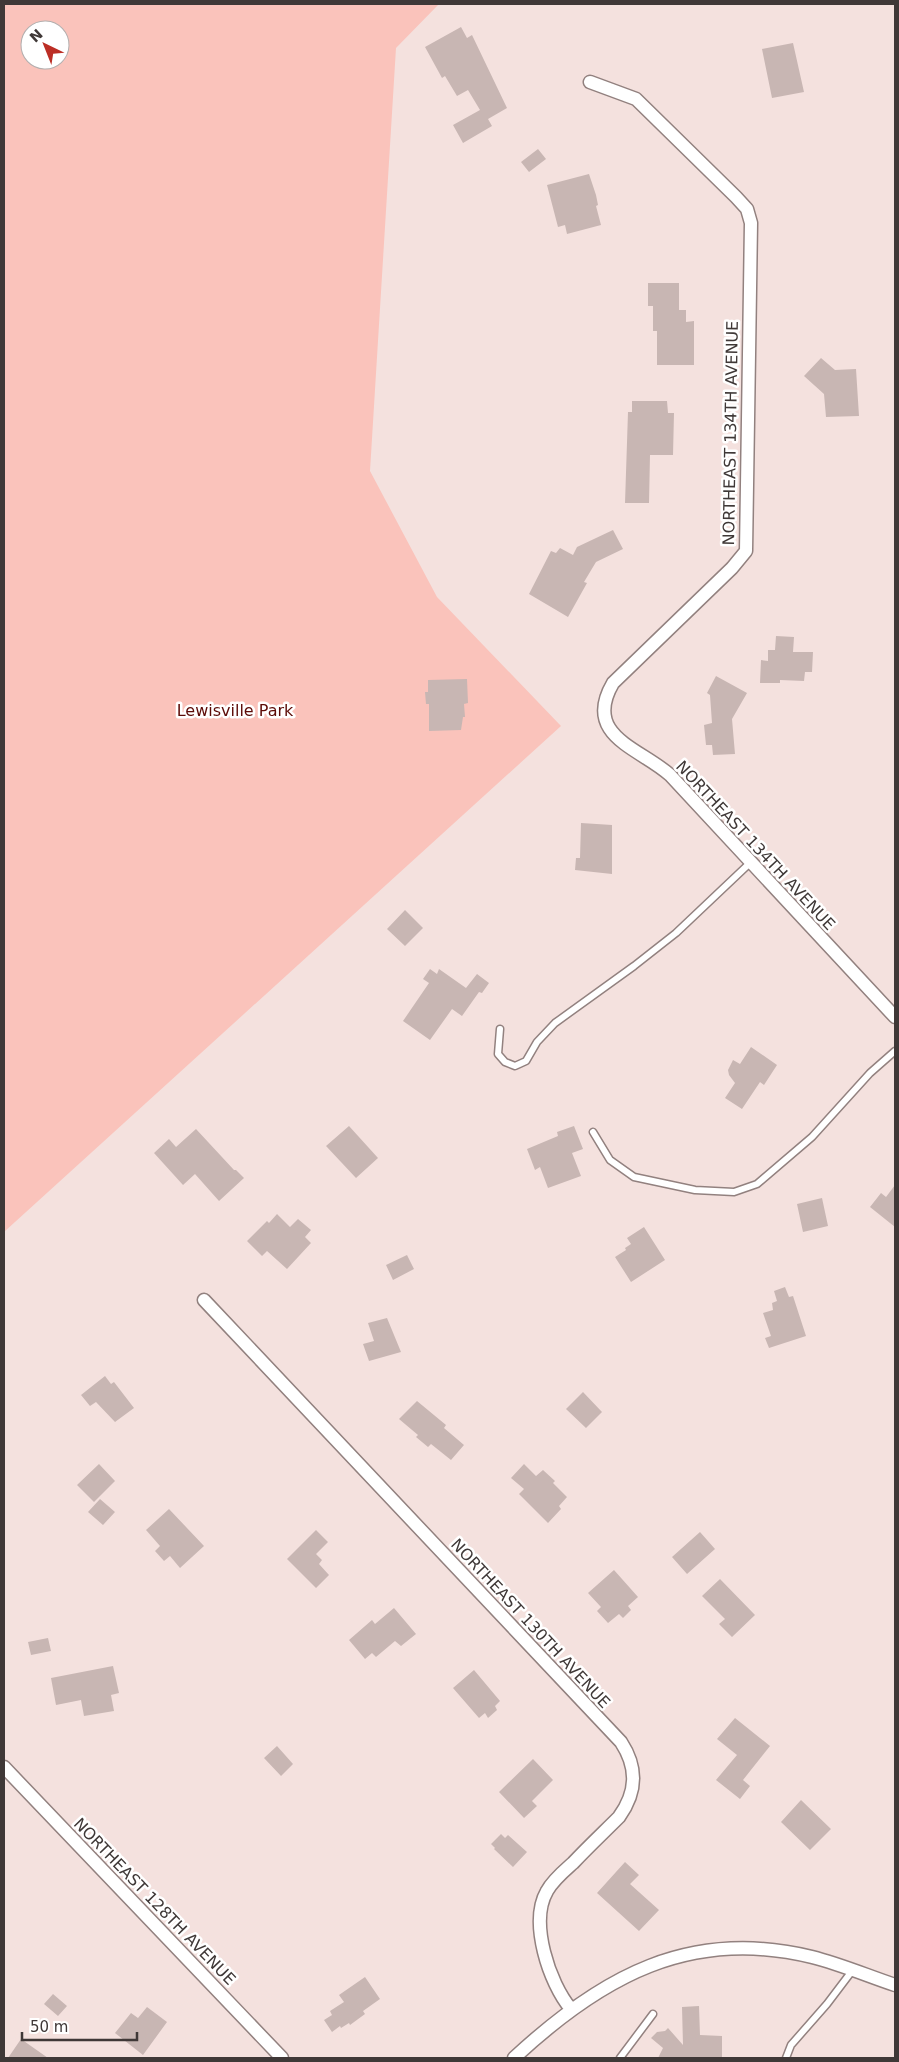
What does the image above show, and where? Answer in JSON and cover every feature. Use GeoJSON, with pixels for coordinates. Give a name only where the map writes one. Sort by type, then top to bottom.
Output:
{"type":"FeatureCollection","features":[{"type":"Feature","properties":{"kind":"street","name":"NORTHEAST 134TH AVENUE"},"geometry":{"type":"LineString","coordinates":[[590,82],[636,100],[736,197],[747,209],[751,223],[746,551],[732,568],[614,683],[608,693],[605,704],[608,726],[620,742],[664,770],[895,1017]]}},
{"type":"Feature","properties":{"kind":"street","name":"NORTHEAST 130TH AVENUE"},"geometry":{"type":"LineString","coordinates":[[204,1300],[621,1742],[628,1753],[633,1766],[634,1780],[632,1794],[627,1806],[619,1817],[552,1883],[542,1901],[540,1914],[546,1960],[555,1985],[571,2009]]}},
{"type":"Feature","properties":{"kind":"street","name":"NORTHEAST 128TH AVENUE"},"geometry":{"type":"LineString","coordinates":[[4,1767],[282,2058]]}},
{"type":"Feature","properties":{"kind":"street"},"geometry":{"type":"LineString","coordinates":[[514,2058],[543,2031],[571,2009],[610,1984],[647,1966],[679,1956],[713,1950],[747,1948],[780,1950],[814,1957],[895,1985]]}},
{"type":"Feature","properties":{"kind":"lane"},"geometry":{"type":"LineString","coordinates":[[500,1029],[498,1054],[505,1062],[515,1066],[526,1061],[537,1042],[555,1023],[676,933],[751,862]]}},
{"type":"Feature","properties":{"kind":"lane"},"geometry":{"type":"LineString","coordinates":[[593,1132],[610,1160],[634,1177],[695,1190],[734,1192],[757,1184],[812,1137],[870,1073],[895,1051]]}},
{"type":"Feature","properties":{"kind":"lane"},"geometry":{"type":"LineString","coordinates":[[786,2058],[791,2044],[827,2004],[852,1970]]}},
{"type":"Feature","properties":{"kind":"lane"},"geometry":{"type":"LineString","coordinates":[[620,2058],[652,2014]]}},
{"type":"Feature","properties":{"kind":"green space","name":"Lewisville Park"},"geometry":{"type":"Polygon","coordinates":[[[4,4],[439,4],[396,48],[370,471],[437,597],[561,726],[4,1232],[4,4]]]}},
{"type":"Feature","properties":{"kind":"building"},"geometry":{"type":"Polygon","coordinates":[[[461,27],[467,38],[472,35],[507,108],[488,119],[492,126],[463,143],[453,125],[480,110],[468,90],[457,96],[445,76],[442,78],[425,47],[461,27]]]}},
{"type":"Feature","properties":{"kind":"building"},"geometry":{"type":"Polygon","coordinates":[[[793,43],[804,92],[772,98],[762,49],[793,43]]]}},
{"type":"Feature","properties":{"kind":"building"},"geometry":{"type":"Polygon","coordinates":[[[538,149],[546,159],[529,172],[521,162],[538,149]]]}},
{"type":"Feature","properties":{"kind":"building"},"geometry":{"type":"Polygon","coordinates":[[[589,174],[596,195],[598,205],[596,206],[601,225],[567,234],[565,225],[558,227],[547,185],[589,174]]]}},
{"type":"Feature","properties":{"kind":"building"},"geometry":{"type":"Polygon","coordinates":[[[648,283],[679,283],[679,310],[686,310],[686,322],[694,321],[694,365],[657,365],[657,331],[653,331],[653,306],[648,306],[648,283]]]}},
{"type":"Feature","properties":{"kind":"building"},"geometry":{"type":"Polygon","coordinates":[[[821,358],[835,370],[856,369],[859,416],[826,417],[824,394],[804,376],[821,358]]]}},
{"type":"Feature","properties":{"kind":"building"},"geometry":{"type":"Polygon","coordinates":[[[632,401],[667,401],[668,413],[674,413],[673,455],[650,455],[649,503],[625,503],[628,412],[632,412],[632,401]]]}},
{"type":"Feature","properties":{"kind":"building"},"geometry":{"type":"Polygon","coordinates":[[[613,530],[623,549],[596,562],[584,582],[587,583],[568,617],[529,594],[551,551],[556,553],[560,548],[573,555],[577,547],[613,530]]]}},
{"type":"Feature","properties":{"kind":"building"},"geometry":{"type":"Polygon","coordinates":[[[776,636],[794,637],[793,652],[813,652],[812,672],[805,672],[804,681],[780,680],[780,683],[760,683],[761,660],[768,661],[768,650],[775,650],[776,636]]]}},
{"type":"Feature","properties":{"kind":"building"},"geometry":{"type":"Polygon","coordinates":[[[716,676],[747,693],[732,719],[735,754],[713,755],[712,745],[706,745],[704,725],[712,723],[710,695],[707,693],[716,676]]]}},
{"type":"Feature","properties":{"kind":"building"},"geometry":{"type":"Polygon","coordinates":[[[467,679],[468,703],[464,704],[465,717],[463,717],[461,730],[429,731],[429,704],[426,704],[425,692],[428,692],[428,680],[467,679]]]}},
{"type":"Feature","properties":{"kind":"building"},"geometry":{"type":"Polygon","coordinates":[[[581,823],[612,825],[612,874],[575,870],[576,858],[580,858],[581,823]]]}},
{"type":"Feature","properties":{"kind":"building"},"geometry":{"type":"Polygon","coordinates":[[[405,910],[423,928],[405,946],[387,929],[405,910]]]}},
{"type":"Feature","properties":{"kind":"building"},"geometry":{"type":"Polygon","coordinates":[[[430,969],[437,974],[439,969],[466,988],[477,974],[489,983],[482,993],[479,992],[462,1016],[452,1009],[430,1040],[403,1021],[429,983],[423,979],[430,969]]]}},
{"type":"Feature","properties":{"kind":"building"},"geometry":{"type":"Polygon","coordinates":[[[751,1047],[777,1065],[764,1085],[760,1082],[742,1109],[725,1098],[735,1083],[728,1070],[733,1060],[740,1064],[751,1047]]]}},
{"type":"Feature","properties":{"kind":"building"},"geometry":{"type":"Polygon","coordinates":[[[349,1126],[378,1158],[356,1178],[326,1146],[349,1126]]]}},
{"type":"Feature","properties":{"kind":"building"},"geometry":{"type":"Polygon","coordinates":[[[574,1126],[583,1149],[572,1153],[581,1176],[548,1188],[540,1167],[535,1170],[527,1149],[558,1136],[557,1132],[574,1126]]]}},
{"type":"Feature","properties":{"kind":"building"},"geometry":{"type":"Polygon","coordinates":[[[196,1129],[234,1170],[244,1178],[219,1201],[195,1174],[183,1185],[154,1153],[169,1139],[176,1147],[196,1129]]]}},
{"type":"Feature","properties":{"kind":"building"},"geometry":{"type":"Polygon","coordinates":[[[895,1185],[895,1227],[870,1207],[881,1193],[886,1197],[895,1185]]]}},
{"type":"Feature","properties":{"kind":"building"},"geometry":{"type":"Polygon","coordinates":[[[822,1198],[828,1226],[803,1232],[797,1204],[822,1198]]]}},
{"type":"Feature","properties":{"kind":"building"},"geometry":{"type":"Polygon","coordinates":[[[277,1214],[290,1227],[298,1219],[311,1230],[305,1237],[311,1243],[287,1269],[267,1251],[262,1256],[247,1241],[277,1214]]]}},
{"type":"Feature","properties":{"kind":"building"},"geometry":{"type":"Polygon","coordinates":[[[644,1227],[665,1260],[631,1282],[615,1257],[626,1250],[625,1248],[631,1244],[627,1238],[644,1227]]]}},
{"type":"Feature","properties":{"kind":"building"},"geometry":{"type":"Polygon","coordinates":[[[407,1255],[414,1269],[393,1280],[386,1265],[407,1255]]]}},
{"type":"Feature","properties":{"kind":"building"},"geometry":{"type":"Polygon","coordinates":[[[785,1287],[789,1297],[793,1296],[806,1336],[769,1348],[765,1338],[771,1336],[763,1313],[773,1310],[772,1303],[777,1301],[774,1291],[785,1287]]]}},
{"type":"Feature","properties":{"kind":"building"},"geometry":{"type":"Polygon","coordinates":[[[387,1318],[401,1352],[369,1361],[363,1344],[374,1341],[368,1323],[387,1318]]]}},
{"type":"Feature","properties":{"kind":"building"},"geometry":{"type":"Polygon","coordinates":[[[105,1376],[111,1384],[114,1382],[134,1408],[115,1422],[96,1402],[90,1406],[81,1395],[105,1376]]]}},
{"type":"Feature","properties":{"kind":"building"},"geometry":{"type":"Polygon","coordinates":[[[583,1392],[602,1412],[586,1428],[566,1409],[583,1392]]]}},
{"type":"Feature","properties":{"kind":"building"},"geometry":{"type":"Polygon","coordinates":[[[417,1401],[446,1425],[444,1428],[464,1445],[451,1460],[431,1444],[428,1447],[416,1437],[418,1435],[399,1419],[417,1401]]]}},
{"type":"Feature","properties":{"kind":"building"},"geometry":{"type":"Polygon","coordinates":[[[99,1464],[115,1481],[94,1502],[77,1485],[99,1464]]]}},
{"type":"Feature","properties":{"kind":"building"},"geometry":{"type":"Polygon","coordinates":[[[524,1464],[536,1476],[543,1470],[555,1481],[553,1483],[567,1497],[559,1506],[561,1509],[548,1523],[519,1494],[524,1489],[511,1478],[524,1464]]]}},
{"type":"Feature","properties":{"kind":"building"},"geometry":{"type":"Polygon","coordinates":[[[100,1499],[115,1512],[103,1525],[88,1512],[100,1499]]]}},
{"type":"Feature","properties":{"kind":"building"},"geometry":{"type":"Polygon","coordinates":[[[169,1509],[204,1546],[180,1568],[170,1556],[164,1561],[155,1551],[160,1546],[146,1530],[169,1509]]]}},
{"type":"Feature","properties":{"kind":"building"},"geometry":{"type":"Polygon","coordinates":[[[316,1530],[328,1542],[316,1554],[322,1560],[319,1564],[329,1575],[316,1588],[287,1559],[316,1530]]]}},
{"type":"Feature","properties":{"kind":"building"},"geometry":{"type":"Polygon","coordinates":[[[700,1532],[715,1549],[687,1574],[672,1557],[700,1532]]]}},
{"type":"Feature","properties":{"kind":"building"},"geometry":{"type":"Polygon","coordinates":[[[614,1570],[638,1597],[628,1606],[631,1610],[623,1618],[619,1614],[608,1623],[597,1611],[601,1607],[588,1593],[614,1570]]]}},
{"type":"Feature","properties":{"kind":"building"},"geometry":{"type":"Polygon","coordinates":[[[720,1579],[755,1615],[732,1637],[719,1624],[725,1619],[702,1596],[720,1579]]]}},
{"type":"Feature","properties":{"kind":"building"},"geometry":{"type":"Polygon","coordinates":[[[394,1608],[416,1634],[401,1646],[395,1641],[376,1657],[372,1653],[365,1659],[349,1640],[372,1620],[375,1624],[394,1608]]]}},
{"type":"Feature","properties":{"kind":"building"},"geometry":{"type":"Polygon","coordinates":[[[48,1638],[51,1651],[31,1655],[28,1642],[48,1638]]]}},
{"type":"Feature","properties":{"kind":"building"},"geometry":{"type":"Polygon","coordinates":[[[113,1666],[119,1693],[111,1695],[114,1711],[84,1716],[81,1700],[56,1705],[51,1678],[113,1666]]]}},
{"type":"Feature","properties":{"kind":"building"},"geometry":{"type":"Polygon","coordinates":[[[474,1670],[500,1701],[495,1706],[497,1710],[488,1718],[485,1713],[479,1718],[453,1688],[474,1670]]]}},
{"type":"Feature","properties":{"kind":"building"},"geometry":{"type":"Polygon","coordinates":[[[735,1718],[770,1746],[743,1780],[750,1786],[740,1799],[716,1780],[737,1755],[717,1739],[735,1718]]]}},
{"type":"Feature","properties":{"kind":"building"},"geometry":{"type":"Polygon","coordinates":[[[277,1746],[293,1764],[281,1776],[264,1758],[277,1746]]]}},
{"type":"Feature","properties":{"kind":"building"},"geometry":{"type":"Polygon","coordinates":[[[533,1759],[553,1780],[532,1801],[537,1806],[524,1818],[499,1792],[533,1759]]]}},
{"type":"Feature","properties":{"kind":"building"},"geometry":{"type":"Polygon","coordinates":[[[801,1800],[831,1829],[810,1850],[781,1822],[801,1800]]]}},
{"type":"Feature","properties":{"kind":"building"},"geometry":{"type":"Polygon","coordinates":[[[501,1834],[505,1838],[508,1835],[527,1852],[513,1867],[491,1844],[501,1834]]]}},
{"type":"Feature","properties":{"kind":"building"},"geometry":{"type":"Polygon","coordinates":[[[625,1862],[639,1875],[630,1884],[659,1910],[639,1931],[597,1893],[625,1862]]]}},
{"type":"Feature","properties":{"kind":"building"},"geometry":{"type":"Polygon","coordinates":[[[365,1977],[380,1999],[363,2011],[365,2014],[350,2025],[349,2023],[341,2028],[340,2026],[332,2032],[324,2020],[332,2015],[330,2011],[344,2002],[339,1995],[365,1977]]]}},
{"type":"Feature","properties":{"kind":"building"},"geometry":{"type":"Polygon","coordinates":[[[53,1994],[67,2006],[58,2016],[44,2004],[53,1994]]]}},
{"type":"Feature","properties":{"kind":"building"},"geometry":{"type":"Polygon","coordinates":[[[699,2006],[700,2035],[722,2036],[722,2058],[658,2058],[663,2048],[651,2038],[657,2032],[665,2031],[668,2028],[683,2045],[682,2007],[699,2006]]]}},
{"type":"Feature","properties":{"kind":"building"},"geometry":{"type":"Polygon","coordinates":[[[147,2007],[167,2022],[143,2055],[115,2033],[131,2013],[138,2018],[147,2007]]]}},
{"type":"Feature","properties":{"kind":"building"},"geometry":{"type":"Polygon","coordinates":[[[21,2039],[48,2058],[8,2058],[21,2039]]]}}]}
